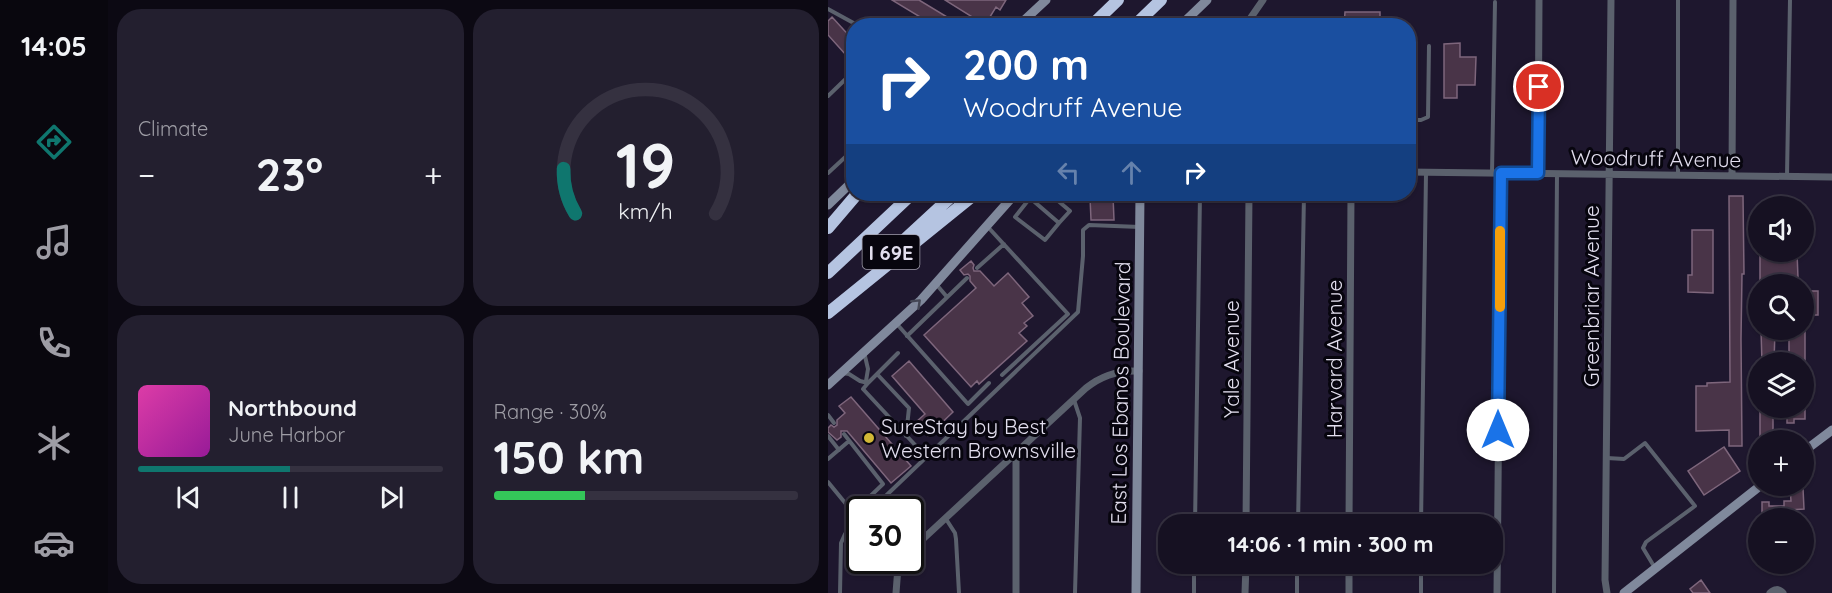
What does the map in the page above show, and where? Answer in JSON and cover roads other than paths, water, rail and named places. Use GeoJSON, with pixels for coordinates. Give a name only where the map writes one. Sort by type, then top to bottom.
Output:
{"type":"FeatureCollection","features":[{"type":"Feature","properties":{"kind":"highway"},"geometry":{"type":"LineString","coordinates":[[1099,18],[1118,0]]}},
{"type":"Feature","properties":{"kind":"highway"},"geometry":{"type":"LineString","coordinates":[[1142,18],[1161,0]]}},
{"type":"Feature","properties":{"kind":"highway"},"geometry":{"type":"LineString","coordinates":[[828,228],[850,201]]}},
{"type":"Feature","properties":{"kind":"highway","name":"I 69E"},"geometry":{"type":"LineString","coordinates":[[828,273],[905,201]]}},
{"type":"Feature","properties":{"kind":"highway","name":"I 69E"},"geometry":{"type":"LineString","coordinates":[[828,312],[947,201]]}},
{"type":"Feature","properties":{"kind":"highway"},"geometry":{"type":"LineString","coordinates":[[828,312],[966,201]]}},
{"type":"Feature","properties":{"kind":"street"},"geometry":{"type":"LineString","coordinates":[[1027,18],[1046,0]]}},
{"type":"Feature","properties":{"kind":"street"},"geometry":{"type":"LineString","coordinates":[[1188,18],[1207,0]]}},
{"type":"Feature","properties":{"kind":"street"},"geometry":{"type":"LineString","coordinates":[[1251,18],[1263,0]]}},
{"type":"Feature","properties":{"kind":"street"},"geometry":{"type":"LineString","coordinates":[[1538,173],[1539,0]]}},
{"type":"Feature","properties":{"kind":"street","name":"Greenbriar Avenue"},"geometry":{"type":"LineString","coordinates":[[1607,593],[1605,580],[1611,0]]}},
{"type":"Feature","properties":{"kind":"street"},"geometry":{"type":"LineString","coordinates":[[1732,175],[1733,0]]}},
{"type":"Feature","properties":{"kind":"street","name":"Woodruff Avenue"},"geometry":{"type":"LineString","coordinates":[[1416,172],[1832,177]]}},
{"type":"Feature","properties":{"kind":"street"},"geometry":{"type":"LineString","coordinates":[[1497,593],[1501,173]]}},
{"type":"Feature","properties":{"kind":"street"},"geometry":{"type":"LineString","coordinates":[[829,202],[846,187]]}},
{"type":"Feature","properties":{"kind":"street"},"geometry":{"type":"LineString","coordinates":[[828,385],[921,300],[1010,201]]}},
{"type":"Feature","properties":{"kind":"street","name":"East Los Ebanos Boulevard"},"geometry":{"type":"LineString","coordinates":[[1136,593],[1140,201]]}},
{"type":"Feature","properties":{"kind":"street","name":"Yale Avenue"},"geometry":{"type":"LineString","coordinates":[[1246,514],[1249,201]]}},
{"type":"Feature","properties":{"kind":"street","name":"Harvard Avenue"},"geometry":{"type":"LineString","coordinates":[[1349,514],[1352,201]]}},
{"type":"Feature","properties":{"kind":"street"},"geometry":{"type":"LineString","coordinates":[[924,538],[1086,388],[1103,376],[1139,371]]}},
{"type":"Feature","properties":{"kind":"street"},"geometry":{"type":"LineString","coordinates":[[1814,444],[1832,430]]}},
{"type":"Feature","properties":{"kind":"street"},"geometry":{"type":"LineString","coordinates":[[1016,453],[1016,593]]}},
{"type":"Feature","properties":{"kind":"street"},"geometry":{"type":"LineString","coordinates":[[1624,593],[1748,495]]}},
{"type":"Feature","properties":{"kind":"street"},"geometry":{"type":"LineString","coordinates":[[896,593],[897,574]]}},
{"type":"Feature","properties":{"kind":"street"},"geometry":{"type":"LineString","coordinates":[[1245,593],[1246,574]]}},
{"type":"Feature","properties":{"kind":"street"},"geometry":{"type":"LineString","coordinates":[[1349,574],[1349,593]]}},
{"type":"Feature","properties":{"kind":"street"},"geometry":{"type":"LineString","coordinates":[[1770,593],[1778,590],[1783,593]]}},
{"type":"Feature","properties":{"kind":"lane"},"geometry":{"type":"LineString","coordinates":[[1678,0],[1678,175]]}},
{"type":"Feature","properties":{"kind":"lane"},"geometry":{"type":"LineString","coordinates":[[1787,176],[1790,0]]}},
{"type":"Feature","properties":{"kind":"lane"},"geometry":{"type":"LineString","coordinates":[[1492,173],[1495,2]]}},
{"type":"Feature","properties":{"kind":"lane"},"geometry":{"type":"LineString","coordinates":[[828,9],[846,19]]}},
{"type":"Feature","properties":{"kind":"lane"},"geometry":{"type":"LineString","coordinates":[[1416,120],[1428,117],[1429,46]]}},
{"type":"Feature","properties":{"kind":"lane"},"geometry":{"type":"LineString","coordinates":[[828,96],[846,79]]}},
{"type":"Feature","properties":{"kind":"lane"},"geometry":{"type":"LineString","coordinates":[[828,173],[846,156]]}},
{"type":"Feature","properties":{"kind":"lane"},"geometry":{"type":"LineString","coordinates":[[1421,514],[1426,172]]}},
{"type":"Feature","properties":{"kind":"lane"},"geometry":{"type":"LineString","coordinates":[[1554,593],[1557,174]]}},
{"type":"Feature","properties":{"kind":"lane"},"geometry":{"type":"LineString","coordinates":[[1033,201],[1059,223]]}},
{"type":"Feature","properties":{"kind":"lane"},"geometry":{"type":"LineString","coordinates":[[1026,202],[1016,217],[1045,240],[1070,211],[1058,201]]}},
{"type":"Feature","properties":{"kind":"lane"},"geometry":{"type":"LineString","coordinates":[[1195,514],[1200,201]]}},
{"type":"Feature","properties":{"kind":"lane"},"geometry":{"type":"LineString","coordinates":[[1298,514],[1304,201]]}},
{"type":"Feature","properties":{"kind":"lane"},"geometry":{"type":"LineString","coordinates":[[886,496],[1078,312],[1083,230],[1089,225],[1140,227]]}},
{"type":"Feature","properties":{"kind":"lane"},"geometry":{"type":"LineString","coordinates":[[987,226],[1068,314],[1002,375]]}},
{"type":"Feature","properties":{"kind":"lane"},"geometry":{"type":"LineString","coordinates":[[977,268],[1004,243]]}},
{"type":"Feature","properties":{"kind":"lane"},"geometry":{"type":"LineString","coordinates":[[907,336],[967,278]]}},
{"type":"Feature","properties":{"kind":"lane"},"geometry":{"type":"LineString","coordinates":[[935,283],[947,297]]}},
{"type":"Feature","properties":{"kind":"lane"},"geometry":{"type":"LineString","coordinates":[[896,323],[968,404],[989,383]]}},
{"type":"Feature","properties":{"kind":"lane"},"geometry":{"type":"LineString","coordinates":[[864,352],[868,369],[867,382]]}},
{"type":"Feature","properties":{"kind":"lane"},"geometry":{"type":"LineString","coordinates":[[898,353],[862,389],[916,447]]}},
{"type":"Feature","properties":{"kind":"lane"},"geometry":{"type":"LineString","coordinates":[[841,373],[867,382]]}},
{"type":"Feature","properties":{"kind":"lane"},"geometry":{"type":"LineString","coordinates":[[877,374],[909,408],[906,436]]}},
{"type":"Feature","properties":{"kind":"lane"},"geometry":{"type":"LineString","coordinates":[[1074,399],[1080,418],[1075,593]]}},
{"type":"Feature","properties":{"kind":"lane"},"geometry":{"type":"LineString","coordinates":[[828,415],[834,423]]}},
{"type":"Feature","properties":{"kind":"lane"},"geometry":{"type":"LineString","coordinates":[[828,482],[846,504],[860,506],[883,484],[844,434]]}},
{"type":"Feature","properties":{"kind":"lane"},"geometry":{"type":"LineString","coordinates":[[828,436],[839,450]]}},
{"type":"Feature","properties":{"kind":"lane"},"geometry":{"type":"LineString","coordinates":[[828,459],[849,441]]}},
{"type":"Feature","properties":{"kind":"lane"},"geometry":{"type":"LineString","coordinates":[[1606,458],[1624,459],[1645,443],[1695,506],[1646,542],[1643,548],[1655,568]]}},
{"type":"Feature","properties":{"kind":"lane"},"geometry":{"type":"LineString","coordinates":[[945,518],[955,533],[959,593]]}},
{"type":"Feature","properties":{"kind":"lane"},"geometry":{"type":"LineString","coordinates":[[840,593],[842,543],[846,533]]}},
{"type":"Feature","properties":{"kind":"lane"},"geometry":{"type":"LineString","coordinates":[[1194,574],[1194,593]]}},
{"type":"Feature","properties":{"kind":"lane"},"geometry":{"type":"LineString","coordinates":[[1297,574],[1297,593]]}},
{"type":"Feature","properties":{"kind":"lane"},"geometry":{"type":"LineString","coordinates":[[1420,593],[1421,574]]}},
{"type":"Feature","properties":{"kind":"place","name":"SureStay by Best Western Brownsville"},"geometry":{"type":"Point","coordinates":[869,438]}}]}
